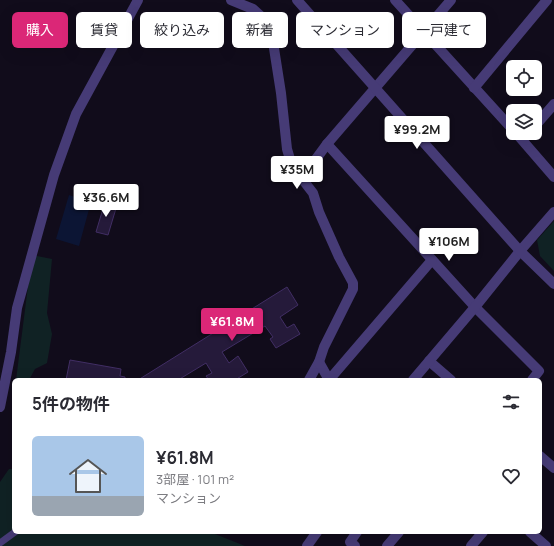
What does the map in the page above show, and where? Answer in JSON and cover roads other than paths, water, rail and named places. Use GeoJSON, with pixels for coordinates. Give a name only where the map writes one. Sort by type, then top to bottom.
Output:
{"type":"FeatureCollection","features":[{"type":"Feature","properties":{"kind":"street"},"geometry":{"type":"LineString","coordinates":[[0,407],[11,352],[17,308],[54,175],[76,114],[138,0]]}},
{"type":"Feature","properties":{"kind":"street"},"geometry":{"type":"LineString","coordinates":[[231,0],[253,9],[264,19],[271,33],[281,93],[287,149],[292,166],[313,193],[319,212],[339,257],[353,283],[353,289],[310,378]]}},
{"type":"Feature","properties":{"kind":"street"},"geometry":{"type":"LineString","coordinates":[[298,0],[520,250],[554,284]]}},
{"type":"Feature","properties":{"kind":"street"},"geometry":{"type":"LineString","coordinates":[[395,0],[406,12]]}},
{"type":"Feature","properties":{"kind":"street"},"geometry":{"type":"LineString","coordinates":[[440,12],[451,0]]}},
{"type":"Feature","properties":{"kind":"street"},"geometry":{"type":"LineString","coordinates":[[474,88],[547,0]]}},
{"type":"Feature","properties":{"kind":"street"},"geometry":{"type":"LineString","coordinates":[[302,178],[327,144],[409,48]]}},
{"type":"Feature","properties":{"kind":"street"},"geometry":{"type":"LineString","coordinates":[[438,48],[506,122]]}},
{"type":"Feature","properties":{"kind":"street"},"geometry":{"type":"LineString","coordinates":[[542,118],[554,104]]}},
{"type":"Feature","properties":{"kind":"street"},"geometry":{"type":"LineString","coordinates":[[525,140],[554,177]]}},
{"type":"Feature","properties":{"kind":"street"},"geometry":{"type":"LineString","coordinates":[[327,144],[432,260],[539,371],[534,378]]}},
{"type":"Feature","properties":{"kind":"street"},"geometry":{"type":"LineString","coordinates":[[415,378],[476,307],[520,250],[554,212]]}},
{"type":"Feature","properties":{"kind":"street"},"geometry":{"type":"LineString","coordinates":[[331,378],[432,260]]}},
{"type":"Feature","properties":{"kind":"street"},"geometry":{"type":"LineString","coordinates":[[429,361],[449,378]]}},
{"type":"Feature","properties":{"kind":"street"},"geometry":{"type":"LineString","coordinates":[[319,362],[328,378]]}},
{"type":"Feature","properties":{"kind":"street"},"geometry":{"type":"LineString","coordinates":[[542,458],[554,468]]}},
{"type":"Feature","properties":{"kind":"street"},"geometry":{"type":"LineString","coordinates":[[307,546],[316,534]]}},
{"type":"Feature","properties":{"kind":"street"},"geometry":{"type":"LineString","coordinates":[[355,534],[350,542],[355,546]]}},
{"type":"Feature","properties":{"kind":"street"},"geometry":{"type":"LineString","coordinates":[[387,546],[397,534]]}},
{"type":"Feature","properties":{"kind":"street"},"geometry":{"type":"LineString","coordinates":[[471,546],[481,534]]}},
{"type":"Feature","properties":{"kind":"street"},"geometry":{"type":"LineString","coordinates":[[532,534],[546,546]]}},
{"type":"Feature","properties":{"kind":"lane"},"geometry":{"type":"LineString","coordinates":[[0,543],[12,534]]}},
{"type":"Feature","properties":{"kind":"water"},"geometry":{"type":"Polygon","coordinates":[[[69,195],[91,202],[79,246],[56,239],[69,195]]]}}]}
